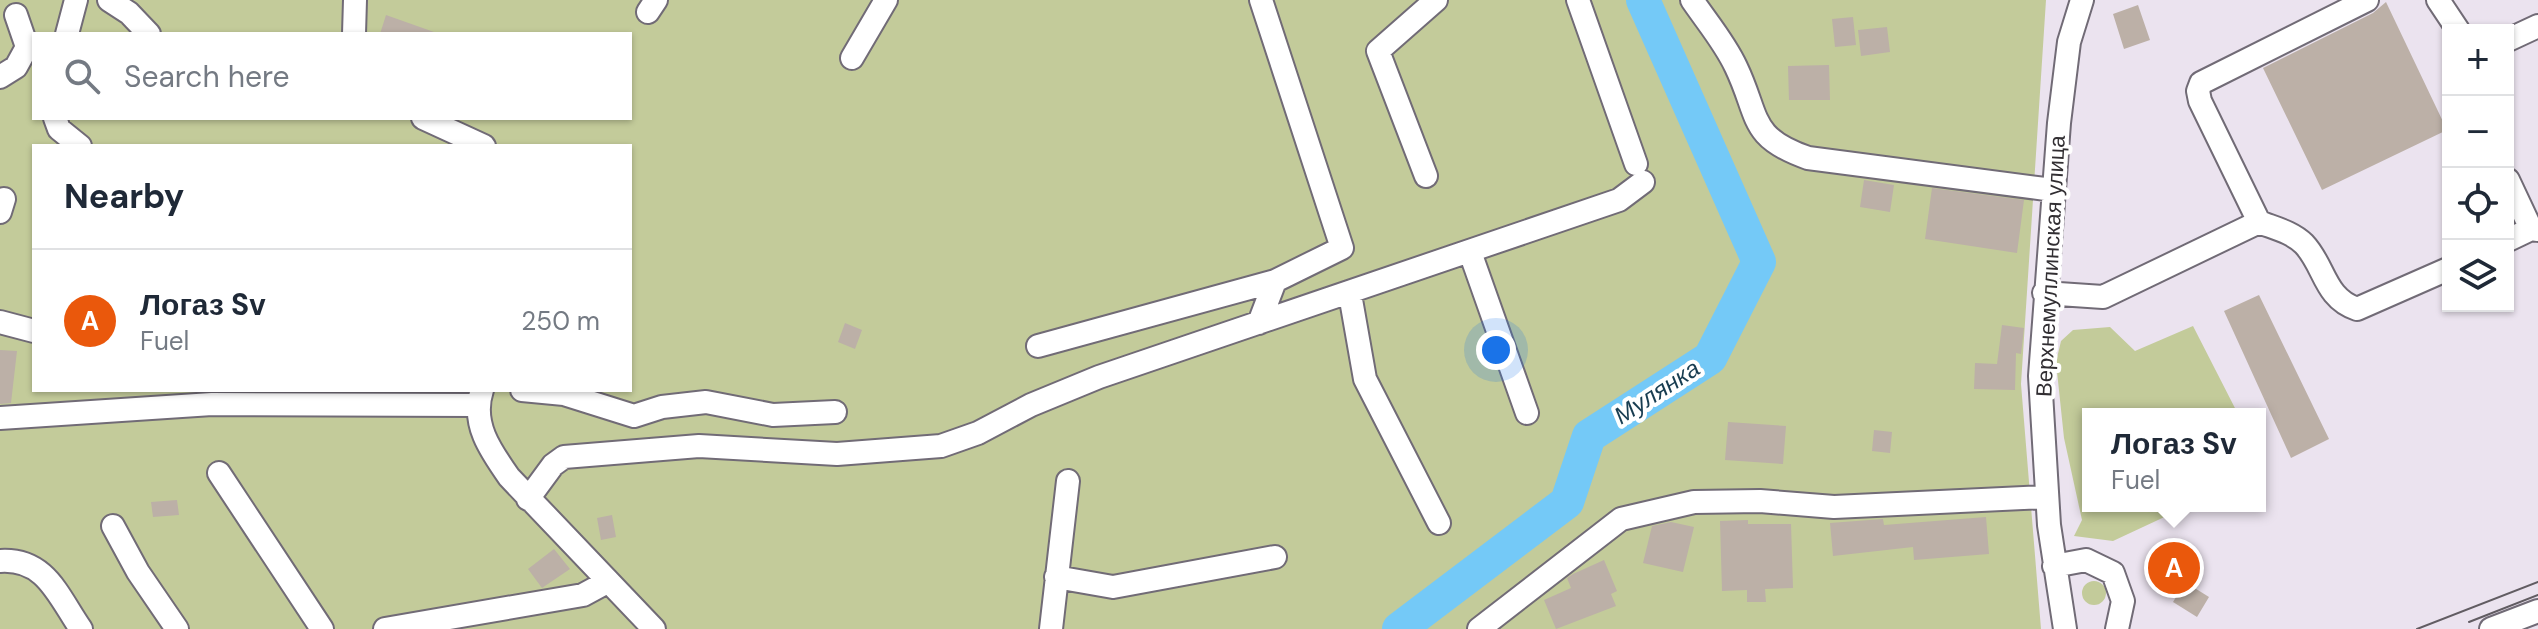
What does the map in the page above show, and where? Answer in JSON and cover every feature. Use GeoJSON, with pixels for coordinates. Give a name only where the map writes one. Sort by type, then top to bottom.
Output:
{"type":"FeatureCollection","features":[{"type":"Feature","properties":{"kind":"street"},"geometry":{"type":"LineString","coordinates":[[68,32],[76,0]]}},
{"type":"Feature","properties":{"kind":"street"},"geometry":{"type":"LineString","coordinates":[[109,0],[129,13],[147,32]]}},
{"type":"Feature","properties":{"kind":"street"},"geometry":{"type":"LineString","coordinates":[[354,32],[355,0]]}},
{"type":"Feature","properties":{"kind":"street"},"geometry":{"type":"LineString","coordinates":[[852,58],[886,0]]}},
{"type":"Feature","properties":{"kind":"street"},"geometry":{"type":"LineString","coordinates":[[1038,346],[1275,281],[1342,248],[1261,0]]}},
{"type":"Feature","properties":{"kind":"street"},"geometry":{"type":"LineString","coordinates":[[1426,176],[1378,51],[1436,0]]}},
{"type":"Feature","properties":{"kind":"street"},"geometry":{"type":"LineString","coordinates":[[528,499],[553,465],[564,457],[699,446],[837,454],[941,446],[978,433],[1031,405],[1099,377],[1619,200],[1640,173],[1578,0]]}},
{"type":"Feature","properties":{"kind":"street"},"geometry":{"type":"LineString","coordinates":[[1692,0],[1736,67],[1760,130],[1782,148],[1808,158],[2053,190]]}},
{"type":"Feature","properties":{"kind":"street","name":"Верхнемуллинская улица"},"geometry":{"type":"LineString","coordinates":[[2065,629],[2047,497],[2040,376],[2044,293],[2069,42],[2082,0]]}},
{"type":"Feature","properties":{"kind":"street"},"geometry":{"type":"LineString","coordinates":[[2367,0],[2201,83],[2198,91],[2200,101],[2259,222],[2296,237],[2313,257],[2330,292],[2344,305],[2357,309],[2442,272]]}},
{"type":"Feature","properties":{"kind":"street"},"geometry":{"type":"LineString","coordinates":[[2438,0],[2454,24]]}},
{"type":"Feature","properties":{"kind":"street"},"geometry":{"type":"LineString","coordinates":[[0,77],[16,67],[27,47],[16,15]]}},
{"type":"Feature","properties":{"kind":"street"},"geometry":{"type":"LineString","coordinates":[[2514,37],[2538,26]]}},
{"type":"Feature","properties":{"kind":"street"},"geometry":{"type":"LineString","coordinates":[[56,120],[59,129],[78,144]]}},
{"type":"Feature","properties":{"kind":"street"},"geometry":{"type":"LineString","coordinates":[[427,120],[480,144]]}},
{"type":"Feature","properties":{"kind":"street"},"geometry":{"type":"LineString","coordinates":[[2514,191],[2535,229],[2514,238]]}},
{"type":"Feature","properties":{"kind":"street"},"geometry":{"type":"LineString","coordinates":[[2044,293],[2103,297],[2259,222]]}},
{"type":"Feature","properties":{"kind":"street"},"geometry":{"type":"LineString","coordinates":[[1470,252],[1527,413]]}},
{"type":"Feature","properties":{"kind":"street"},"geometry":{"type":"LineString","coordinates":[[1259,323],[1275,281]]}},
{"type":"Feature","properties":{"kind":"street"},"geometry":{"type":"LineString","coordinates":[[1350,294],[1365,379],[1439,523]]}},
{"type":"Feature","properties":{"kind":"street"},"geometry":{"type":"LineString","coordinates":[[0,322],[32,330]]}},
{"type":"Feature","properties":{"kind":"street"},"geometry":{"type":"LineString","coordinates":[[543,392],[564,394],[634,416],[662,407],[706,402],[773,415],[835,412]]}},
{"type":"Feature","properties":{"kind":"street"},"geometry":{"type":"LineString","coordinates":[[0,418],[212,404],[480,398],[479,423],[491,452],[528,499],[654,629]]}},
{"type":"Feature","properties":{"kind":"street"},"geometry":{"type":"LineString","coordinates":[[219,473],[322,629]]}},
{"type":"Feature","properties":{"kind":"street"},"geometry":{"type":"LineString","coordinates":[[1051,629],[1068,481]]}},
{"type":"Feature","properties":{"kind":"street"},"geometry":{"type":"LineString","coordinates":[[1479,629],[1621,519],[1680,505],[1760,501],[1834,507],[2047,497]]}},
{"type":"Feature","properties":{"kind":"street"},"geometry":{"type":"LineString","coordinates":[[113,526],[138,572],[177,629]]}},
{"type":"Feature","properties":{"kind":"street"},"geometry":{"type":"LineString","coordinates":[[1056,577],[1113,587],[1275,557]]}},
{"type":"Feature","properties":{"kind":"street"},"geometry":{"type":"LineString","coordinates":[[2054,566],[2086,560],[2113,573],[2123,601],[2117,629]]}},
{"type":"Feature","properties":{"kind":"street"},"geometry":{"type":"LineString","coordinates":[[0,561],[27,562],[39,570],[81,629]]}},
{"type":"Feature","properties":{"kind":"street"},"geometry":{"type":"LineString","coordinates":[[385,629],[583,595],[607,582]]}},
{"type":"Feature","properties":{"kind":"street"},"geometry":{"type":"LineString","coordinates":[[2501,627],[2538,611]]}},
{"type":"Feature","properties":{"kind":"green space"},"geometry":{"type":"Polygon","coordinates":[[[0,0],[2046,0],[2021,384],[2041,629],[0,629],[0,0]]]}},
{"type":"Feature","properties":{"kind":"green space"},"geometry":{"type":"Polygon","coordinates":[[[2193,326],[2235,408],[2082,408],[2082,512],[2175,512],[2113,541],[2074,536],[2082,520],[2064,438],[2056,362],[2061,341],[2073,330],[2110,327],[2135,351],[2193,326]]]}},
{"type":"Feature","properties":{"kind":"green space"},"geometry":{"type":"Polygon","coordinates":[[[2094,581],[2105,588],[2106,593],[2099,604],[2094,605],[2083,598],[2082,593],[2089,582],[2094,581]]]}},
{"type":"Feature","properties":{"kind":"building"},"geometry":{"type":"Polygon","coordinates":[[[2386,2],[2442,120],[2442,132],[2322,190],[2263,68],[2373,13],[2386,2]]]}},
{"type":"Feature","properties":{"kind":"building"},"geometry":{"type":"Polygon","coordinates":[[[2138,5],[2150,40],[2124,49],[2113,14],[2138,5]]]}},
{"type":"Feature","properties":{"kind":"building"},"geometry":{"type":"Polygon","coordinates":[[[386,15],[434,32],[381,32],[386,15]]]}},
{"type":"Feature","properties":{"kind":"building"},"geometry":{"type":"Polygon","coordinates":[[[1853,17],[1856,45],[1835,47],[1832,19],[1853,17]]]}},
{"type":"Feature","properties":{"kind":"building"},"geometry":{"type":"Polygon","coordinates":[[[1887,27],[1890,52],[1861,56],[1858,30],[1887,27]]]}},
{"type":"Feature","properties":{"kind":"building"},"geometry":{"type":"Polygon","coordinates":[[[1829,65],[1830,100],[1789,100],[1788,66],[1829,65]]]}},
{"type":"Feature","properties":{"kind":"building"},"geometry":{"type":"Polygon","coordinates":[[[1864,180],[1894,185],[1890,212],[1860,207],[1864,180]]]}},
{"type":"Feature","properties":{"kind":"building"},"geometry":{"type":"Polygon","coordinates":[[[1932,188],[2024,200],[2017,253],[1925,239],[1932,188]]]}},
{"type":"Feature","properties":{"kind":"building"},"geometry":{"type":"Polygon","coordinates":[[[2259,295],[2329,439],[2291,458],[2224,311],[2259,295]]]}},
{"type":"Feature","properties":{"kind":"building"},"geometry":{"type":"Polygon","coordinates":[[[845,323],[862,330],[855,349],[838,342],[845,323]]]}},
{"type":"Feature","properties":{"kind":"building"},"geometry":{"type":"Polygon","coordinates":[[[2002,325],[2024,328],[2021,354],[2016,353],[2015,390],[1974,389],[1975,363],[1997,364],[2002,325]]]}},
{"type":"Feature","properties":{"kind":"building"},"geometry":{"type":"Polygon","coordinates":[[[0,350],[17,351],[11,403],[0,404],[0,350]]]}},
{"type":"Feature","properties":{"kind":"building"},"geometry":{"type":"Polygon","coordinates":[[[1728,422],[1786,426],[1783,464],[1725,460],[1728,422]]]}},
{"type":"Feature","properties":{"kind":"building"},"geometry":{"type":"Polygon","coordinates":[[[1874,430],[1892,432],[1890,453],[1872,451],[1874,430]]]}},
{"type":"Feature","properties":{"kind":"building"},"geometry":{"type":"Polygon","coordinates":[[[177,500],[179,515],[153,517],[151,502],[177,500]]]}},
{"type":"Feature","properties":{"kind":"building"},"geometry":{"type":"Polygon","coordinates":[[[612,515],[616,537],[601,540],[597,518],[612,515]]]}},
{"type":"Feature","properties":{"kind":"building"},"geometry":{"type":"Polygon","coordinates":[[[1986,517],[1989,554],[1914,560],[1913,547],[1833,556],[1830,523],[1883,519],[1884,525],[1986,517]]]}},
{"type":"Feature","properties":{"kind":"building"},"geometry":{"type":"Polygon","coordinates":[[[1748,520],[1748,524],[1791,524],[1793,588],[1765,589],[1766,602],[1747,602],[1747,590],[1722,591],[1720,521],[1748,520]]]}},
{"type":"Feature","properties":{"kind":"building"},"geometry":{"type":"Polygon","coordinates":[[[1671,522],[1694,527],[1683,572],[1643,563],[1652,526],[1671,522]]]}},
{"type":"Feature","properties":{"kind":"building"},"geometry":{"type":"Polygon","coordinates":[[[554,549],[570,569],[542,588],[528,569],[554,549]]]}},
{"type":"Feature","properties":{"kind":"building"},"geometry":{"type":"Polygon","coordinates":[[[1604,560],[1617,591],[1611,594],[1616,606],[1556,629],[1544,600],[1571,588],[1567,578],[1573,574],[1604,560]]]}},
{"type":"Feature","properties":{"kind":"building"},"geometry":{"type":"Polygon","coordinates":[[[2185,582],[2209,597],[2197,617],[2173,602],[2185,582]]]}},
{"type":"Feature","properties":{"kind":"waterway","name":"Мулянка"},"geometry":{"type":"LineString","coordinates":[[1399,629],[1567,502],[1589,436],[1710,358],[1759,262],[1643,0]]}},
{"type":"Feature","properties":{"kind":"tram line"},"geometry":{"type":"LineString","coordinates":[[2417,629],[2538,582]]}},
{"type":"Feature","properties":{"kind":"tram line"},"geometry":{"type":"LineString","coordinates":[[2469,622],[2538,595]]}},
{"type":"Feature","properties":{"kind":"place","name":"Логаз Sv"},"geometry":{"type":"Point","coordinates":[2174,568]}}]}
